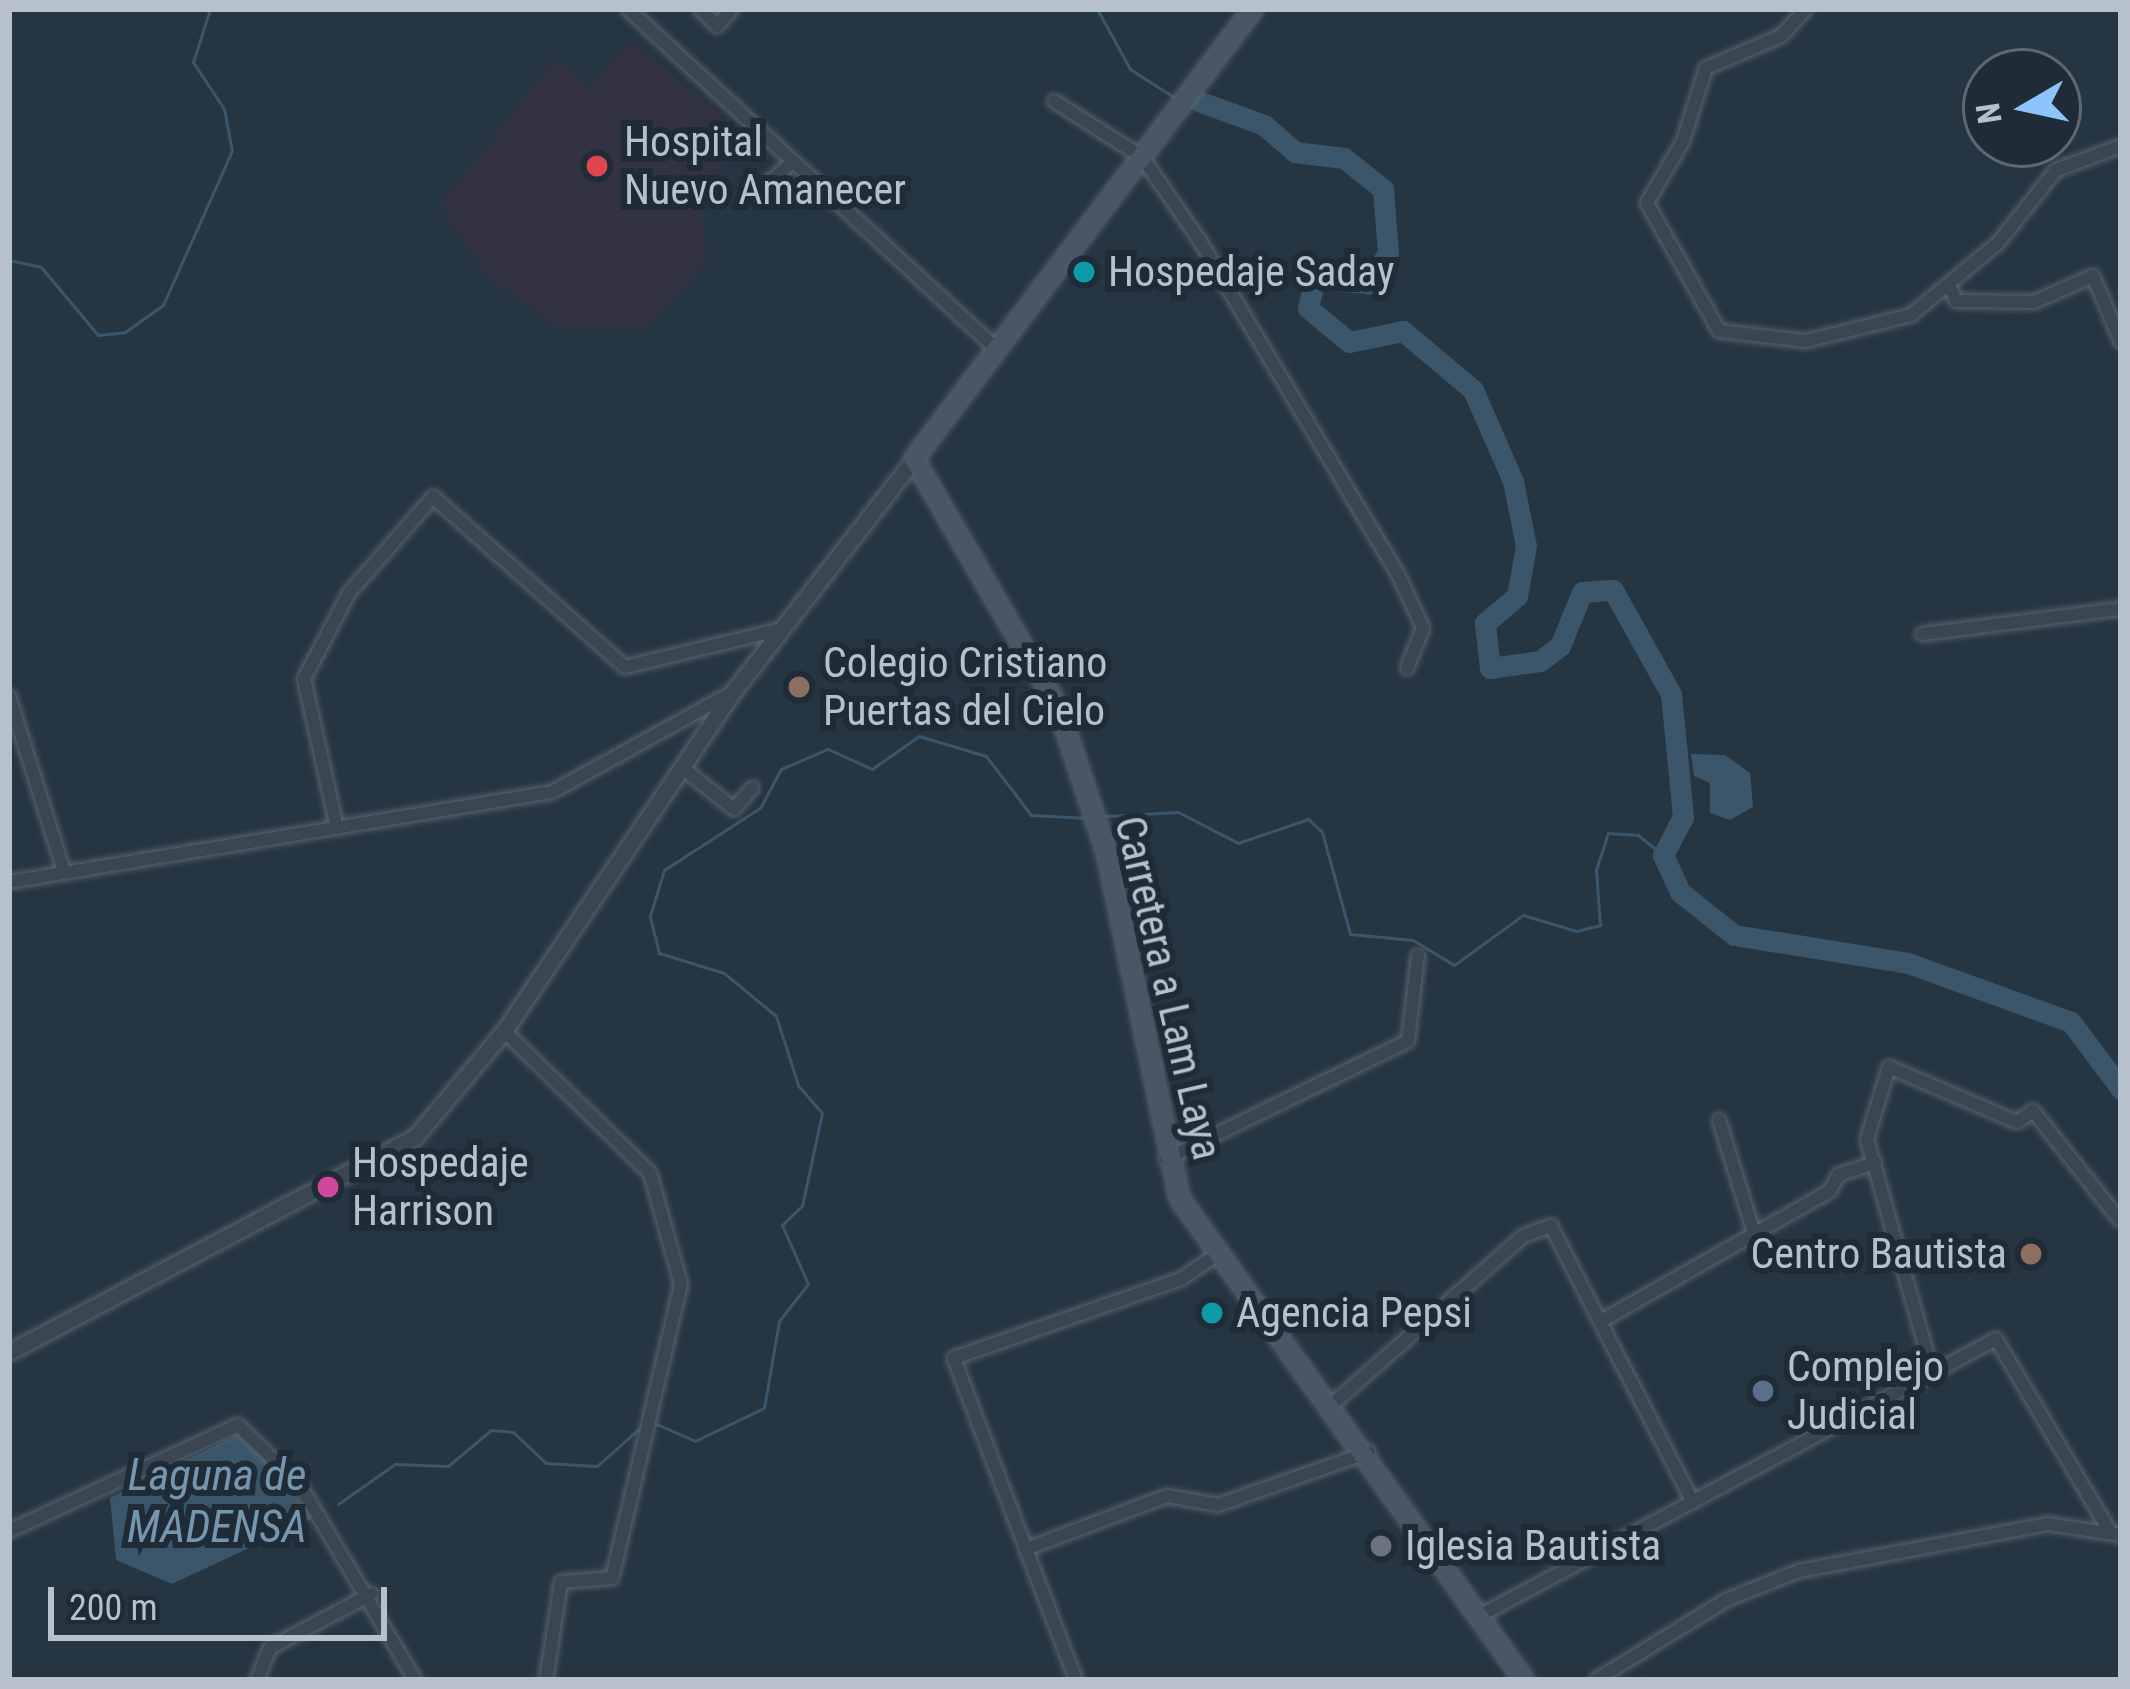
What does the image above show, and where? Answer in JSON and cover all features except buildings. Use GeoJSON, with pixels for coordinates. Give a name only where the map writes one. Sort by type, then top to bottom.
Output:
{"type":"FeatureCollection","features":[{"type":"Feature","properties":{"kind":"main road"},"geometry":{"type":"LineString","coordinates":[[914,459],[1253,9]]}},
{"type":"Feature","properties":{"kind":"main road","name":"Carretera a Lam Laya"},"geometry":{"type":"LineString","coordinates":[[914,459],[1058,707],[1107,854],[1165,1160],[1218,1254],[1335,1402],[1524,1680]]}},
{"type":"Feature","properties":{"kind":"street"},"geometry":{"type":"LineString","coordinates":[[628,9],[994,347]]}},
{"type":"Feature","properties":{"kind":"street"},"geometry":{"type":"LineString","coordinates":[[700,9],[717,26],[732,9]]}},
{"type":"Feature","properties":{"kind":"street"},"geometry":{"type":"LineString","coordinates":[[1806,9],[1781,36],[1706,68],[1683,141],[1647,203],[1700,310],[1748,340],[1858,335],[1951,287],[2056,170],[2121,146]]}},
{"type":"Feature","properties":{"kind":"street"},"geometry":{"type":"LineString","coordinates":[[1054,101],[1136,164],[1398,574],[1423,628],[1406,668]]}},
{"type":"Feature","properties":{"kind":"street"},"geometry":{"type":"LineString","coordinates":[[759,192],[791,163]]}},
{"type":"Feature","properties":{"kind":"street"},"geometry":{"type":"LineString","coordinates":[[1951,287],[1956,301],[2034,302],[2092,276],[2121,342]]}},
{"type":"Feature","properties":{"kind":"street"},"geometry":{"type":"LineString","coordinates":[[9,1352],[415,1137],[504,1031],[685,770],[732,693],[914,459]]}},
{"type":"Feature","properties":{"kind":"street"},"geometry":{"type":"LineString","coordinates":[[337,828],[304,679],[349,593],[433,497],[625,667],[778,630]]}},
{"type":"Feature","properties":{"kind":"street"},"geometry":{"type":"LineString","coordinates":[[1922,634],[2121,609]]}},
{"type":"Feature","properties":{"kind":"street"},"geometry":{"type":"LineString","coordinates":[[9,882],[552,792],[732,693]]}},
{"type":"Feature","properties":{"kind":"street"},"geometry":{"type":"LineString","coordinates":[[9,696],[64,871]]}},
{"type":"Feature","properties":{"kind":"street"},"geometry":{"type":"LineString","coordinates":[[685,770],[734,809],[752,788]]}},
{"type":"Feature","properties":{"kind":"street"},"geometry":{"type":"LineString","coordinates":[[1165,1160],[1408,1042],[1418,956]]}},
{"type":"Feature","properties":{"kind":"street"},"geometry":{"type":"LineString","coordinates":[[504,1031],[650,1173],[681,1284],[612,1578],[561,1582],[546,1680]]}},
{"type":"Feature","properties":{"kind":"street"},"geometry":{"type":"LineString","coordinates":[[1932,1371],[1875,1163],[1871,1101],[1889,1067],[2017,1122],[2033,1111],[2119,1219]]}},
{"type":"Feature","properties":{"kind":"street"},"geometry":{"type":"LineString","coordinates":[[1719,1120],[1754,1233]]}},
{"type":"Feature","properties":{"kind":"street"},"geometry":{"type":"LineString","coordinates":[[1603,1320],[1830,1191],[1838,1175],[1875,1163]]}},
{"type":"Feature","properties":{"kind":"street"},"geometry":{"type":"LineString","coordinates":[[1335,1402],[1541,1225],[1603,1320],[1692,1500]]}},
{"type":"Feature","properties":{"kind":"street"},"geometry":{"type":"LineString","coordinates":[[1076,1680],[954,1358],[1181,1279],[1218,1254]]}},
{"type":"Feature","properties":{"kind":"street"},"geometry":{"type":"LineString","coordinates":[[1483,1614],[1996,1339],[2116,1534]]}},
{"type":"Feature","properties":{"kind":"street"},"geometry":{"type":"LineString","coordinates":[[9,1531],[238,1425],[301,1487],[371,1594],[416,1680]]}},
{"type":"Feature","properties":{"kind":"street"},"geometry":{"type":"LineString","coordinates":[[1026,1550],[1167,1496],[1218,1505],[1370,1451]]}},
{"type":"Feature","properties":{"kind":"street"},"geometry":{"type":"LineString","coordinates":[[1596,1680],[1726,1600],[1799,1571],[2048,1524],[2116,1534]]}},
{"type":"Feature","properties":{"kind":"street"},"geometry":{"type":"LineString","coordinates":[[257,1680],[270,1648],[371,1594]]}},
{"type":"Feature","properties":{"kind":"shaded area","name":"Hospital Nuevo Amanecer"},"geometry":{"type":"Polygon","coordinates":[[[630,41],[748,137],[699,195],[707,260],[647,327],[564,330],[486,275],[441,205],[556,58],[590,88],[630,41]]]}},
{"type":"Feature","properties":{"kind":"water"},"geometry":{"type":"Polygon","coordinates":[[[1691,754],[1725,755],[1750,773],[1753,807],[1730,820],[1710,813],[1710,783],[1694,776],[1691,754]]]}},
{"type":"Feature","properties":{"kind":"water","name":"Laguna de MADENSA"},"geometry":{"type":"Polygon","coordinates":[[[237,1435],[255,1443],[313,1518],[172,1584],[116,1560],[110,1498],[237,1435]]]}},
{"type":"Feature","properties":{"kind":"waterway"},"geometry":{"type":"LineString","coordinates":[[9,260],[41,267],[98,335],[125,332],[163,305],[232,151],[224,109],[193,62],[210,9]]}},
{"type":"Feature","properties":{"kind":"waterway"},"geometry":{"type":"LineString","coordinates":[[1097,9],[1130,69],[1175,98]]}},
{"type":"Feature","properties":{"kind":"waterway"},"geometry":{"type":"LineString","coordinates":[[1198,101],[1264,125],[1295,152],[1344,158],[1383,189],[1388,253],[1369,283],[1315,279],[1308,308],[1349,342],[1403,331],[1473,390],[1513,481],[1526,546],[1517,596],[1485,623],[1490,668],[1540,661],[1560,646],[1582,592],[1613,590],[1671,694],[1683,817],[1663,855],[1680,892],[1734,935],[1908,963],[2071,1022],[2121,1089]]}},
{"type":"Feature","properties":{"kind":"waterway"},"geometry":{"type":"LineString","coordinates":[[652,1422],[695,1441],[764,1408],[779,1321],[808,1284],[782,1225],[802,1206],[822,1113],[798,1085],[776,1016],[724,973],[659,953],[650,916],[664,870],[760,808],[781,769],[828,749],[872,769],[919,736],[986,756],[1031,815],[1089,818]]}},
{"type":"Feature","properties":{"kind":"waterway"},"geometry":{"type":"LineString","coordinates":[[1106,816],[1178,812],[1238,843],[1308,819],[1322,832],[1350,934],[1413,940],[1454,965],[1523,915],[1576,931],[1600,925],[1596,870],[1608,833],[1638,835],[1663,855]]}},
{"type":"Feature","properties":{"kind":"waterway"},"geometry":{"type":"LineString","coordinates":[[338,1504],[395,1464],[448,1466],[491,1430],[513,1432],[546,1463],[597,1466],[643,1425]]}},
{"type":"Feature","properties":{"kind":"place","name":"Hospital Nuevo Amanecer"},"geometry":{"type":"Point","coordinates":[597,166]}},
{"type":"Feature","properties":{"kind":"place","name":"Hospedaje Saday"},"geometry":{"type":"Point","coordinates":[1084,272]}},
{"type":"Feature","properties":{"kind":"place","name":"Colegio Cristiano Puertas del Cielo"},"geometry":{"type":"Point","coordinates":[799,687]}},
{"type":"Feature","properties":{"kind":"place","name":"Hospedaje Harrison"},"geometry":{"type":"Point","coordinates":[328,1187]}},
{"type":"Feature","properties":{"kind":"place","name":"Centro Bautista"},"geometry":{"type":"Point","coordinates":[2031,1254]}},
{"type":"Feature","properties":{"kind":"place","name":"Agencia Pepsi"},"geometry":{"type":"Point","coordinates":[1212,1313]}},
{"type":"Feature","properties":{"kind":"place","name":"Complejo Judicial"},"geometry":{"type":"Point","coordinates":[1763,1391]}},
{"type":"Feature","properties":{"kind":"place","name":"Iglesia Bautista"},"geometry":{"type":"Point","coordinates":[1381,1546]}}]}
